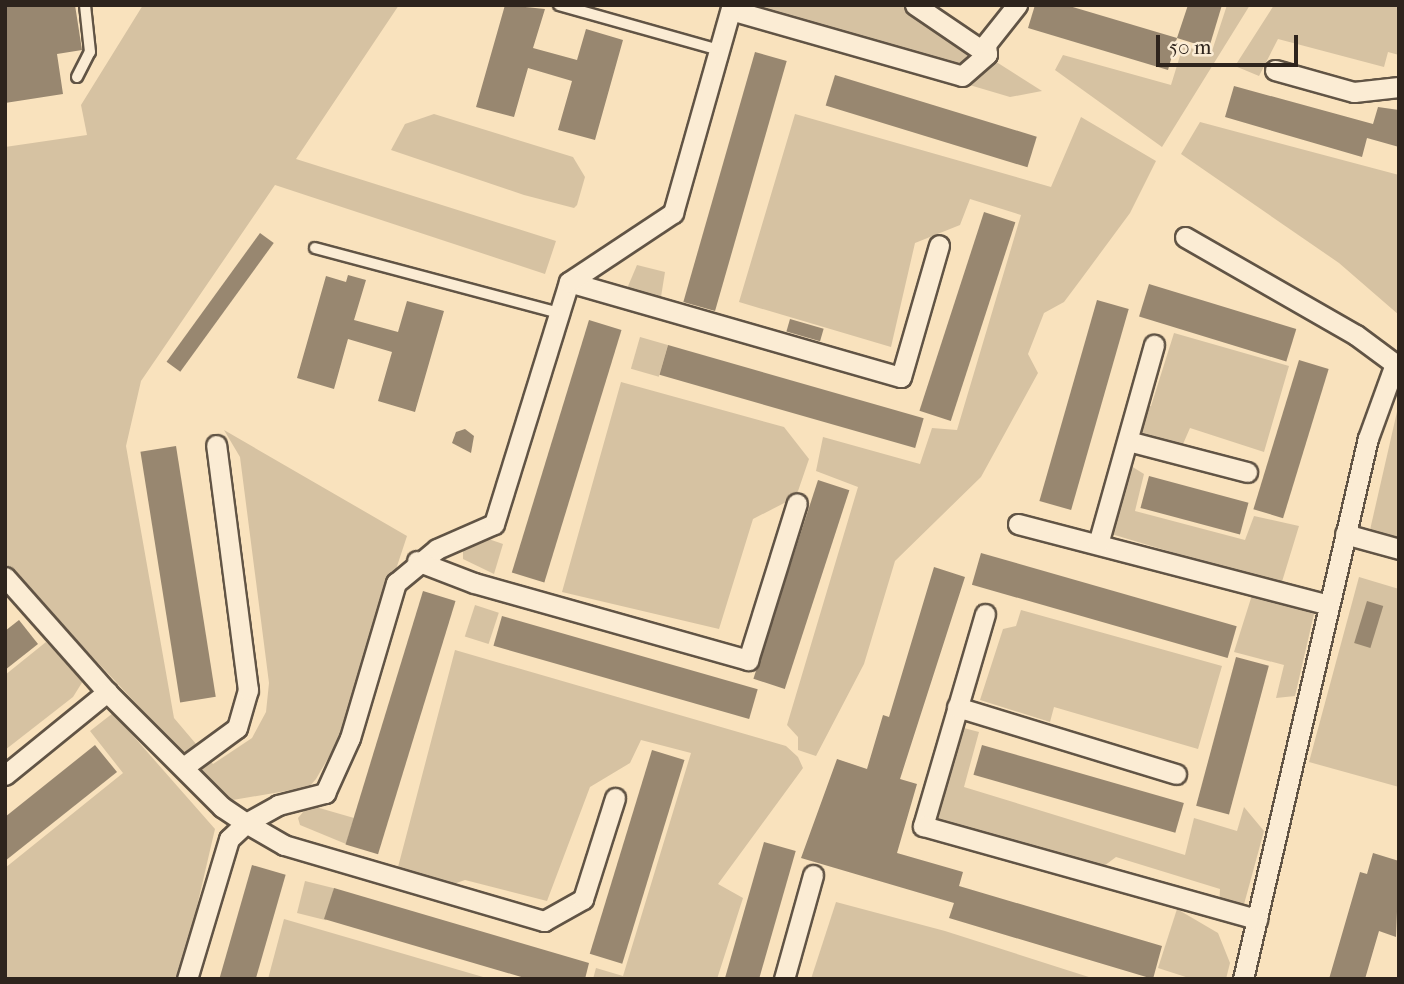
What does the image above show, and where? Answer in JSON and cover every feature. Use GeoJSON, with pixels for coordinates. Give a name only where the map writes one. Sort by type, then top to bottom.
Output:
{"type":"FeatureCollection","features":[{"type":"Feature","properties":{"kind":"street"},"geometry":{"type":"LineString","coordinates":[[915,5],[987,54]]}},
{"type":"Feature","properties":{"kind":"street"},"geometry":{"type":"LineString","coordinates":[[987,54],[986,44],[1017,5]]}},
{"type":"Feature","properties":{"kind":"street"},"geometry":{"type":"LineString","coordinates":[[187,979],[229,839],[246,823],[278,805],[324,793],[351,738],[396,583],[417,561],[494,524],[569,282],[673,213],[732,7],[962,76],[987,54]]}},
{"type":"Feature","properties":{"kind":"street"},"geometry":{"type":"LineString","coordinates":[[1275,70],[1354,92],[1399,88]]}},
{"type":"Feature","properties":{"kind":"street"},"geometry":{"type":"LineString","coordinates":[[1185,237],[1356,335],[1395,364],[1368,438],[1243,979]]}},
{"type":"Feature","properties":{"kind":"street"},"geometry":{"type":"LineString","coordinates":[[569,282],[901,377],[939,245]]}},
{"type":"Feature","properties":{"kind":"street"},"geometry":{"type":"LineString","coordinates":[[1098,544],[1154,345]]}},
{"type":"Feature","properties":{"kind":"street"},"geometry":{"type":"LineString","coordinates":[[1128,440],[1247,472]]}},
{"type":"Feature","properties":{"kind":"street"},"geometry":{"type":"LineString","coordinates":[[186,766],[237,728],[248,690],[216,445]]}},
{"type":"Feature","properties":{"kind":"street"},"geometry":{"type":"LineString","coordinates":[[417,561],[474,583],[748,660],[797,503]]}},
{"type":"Feature","properties":{"kind":"street"},"geometry":{"type":"LineString","coordinates":[[1018,524],[1098,544],[1280,597],[1328,605]]}},
{"type":"Feature","properties":{"kind":"street"},"geometry":{"type":"LineString","coordinates":[[1345,534],[1399,549]]}},
{"type":"Feature","properties":{"kind":"street"},"geometry":{"type":"LineString","coordinates":[[5,561],[8,585],[107,692],[186,766],[222,807],[284,845],[544,921],[583,899],[615,798]]}},
{"type":"Feature","properties":{"kind":"street"},"geometry":{"type":"LineString","coordinates":[[985,614],[923,826],[1257,919]]}},
{"type":"Feature","properties":{"kind":"street"},"geometry":{"type":"LineString","coordinates":[[5,775],[107,692]]}},
{"type":"Feature","properties":{"kind":"street"},"geometry":{"type":"LineString","coordinates":[[957,707],[1176,774]]}},
{"type":"Feature","properties":{"kind":"street"},"geometry":{"type":"LineString","coordinates":[[784,979],[813,875]]}},
{"type":"Feature","properties":{"kind":"lane"},"geometry":{"type":"LineString","coordinates":[[77,77],[90,52],[85,5]]}},
{"type":"Feature","properties":{"kind":"lane"},"geometry":{"type":"LineString","coordinates":[[559,5],[719,50]]}},
{"type":"Feature","properties":{"kind":"lane"},"geometry":{"type":"LineString","coordinates":[[315,248],[560,313]]}},
{"type":"Feature","properties":{"kind":"shaded area"},"geometry":{"type":"Polygon","coordinates":[[[143,5],[399,5],[296,159],[556,241],[545,274],[275,185],[141,381],[126,446],[174,718],[213,764],[252,738],[266,712],[269,683],[240,457],[224,430],[407,536],[341,736],[316,779],[309,787],[227,801],[5,563],[5,147],[87,135],[81,105],[143,5]]]}},
{"type":"Feature","properties":{"kind":"shaded area"},"geometry":{"type":"Polygon","coordinates":[[[732,5],[907,5],[1042,91],[1010,97],[730,14],[732,5]]]}},
{"type":"Feature","properties":{"kind":"shaded area"},"geometry":{"type":"Polygon","coordinates":[[[1227,5],[1250,5],[1162,147],[1055,70],[1063,55],[1171,85],[1183,46],[1211,54],[1227,5]]]}},
{"type":"Feature","properties":{"kind":"shaded area"},"geometry":{"type":"Polygon","coordinates":[[[1274,5],[1399,5],[1399,55],[1388,52],[1384,67],[1278,39],[1259,76],[1235,66],[1274,5]]]}},
{"type":"Feature","properties":{"kind":"shaded area"},"geometry":{"type":"Polygon","coordinates":[[[434,114],[573,157],[585,177],[577,205],[574,208],[524,195],[391,150],[405,124],[434,114]]]}},
{"type":"Feature","properties":{"kind":"shaded area"},"geometry":{"type":"Polygon","coordinates":[[[795,114],[1051,187],[1081,117],[1156,161],[1130,213],[1064,302],[1044,313],[1028,354],[1038,373],[981,477],[895,561],[864,664],[816,756],[798,750],[798,737],[787,725],[858,487],[816,471],[823,437],[920,464],[932,428],[957,430],[1021,215],[970,199],[960,225],[915,243],[891,347],[739,302],[795,114]]]}},
{"type":"Feature","properties":{"kind":"shaded area"},"geometry":{"type":"Polygon","coordinates":[[[1200,122],[1399,175],[1399,315],[1339,263],[1181,154],[1200,122]]]}},
{"type":"Feature","properties":{"kind":"shaded area"},"geometry":{"type":"Polygon","coordinates":[[[637,265],[665,272],[660,303],[626,291],[637,265]]]}},
{"type":"Feature","properties":{"kind":"shaded area"},"geometry":{"type":"Polygon","coordinates":[[[1174,333],[1289,366],[1264,452],[1190,428],[1180,451],[1123,436],[1130,412],[1151,406],[1174,333]]]}},
{"type":"Feature","properties":{"kind":"shaded area"},"geometry":{"type":"Polygon","coordinates":[[[640,337],[668,345],[659,377],[631,369],[640,337]]]}},
{"type":"Feature","properties":{"kind":"shaded area"},"geometry":{"type":"Polygon","coordinates":[[[621,382],[784,427],[809,459],[796,497],[753,519],[719,629],[562,592],[621,382]]]}},
{"type":"Feature","properties":{"kind":"shaded area"},"geometry":{"type":"Polygon","coordinates":[[[1399,403],[1399,537],[1370,530],[1399,403]]]}},
{"type":"Feature","properties":{"kind":"shaded area"},"geometry":{"type":"Polygon","coordinates":[[[1131,466],[1144,474],[1135,511],[1245,540],[1254,516],[1299,526],[1281,585],[1108,533],[1125,468],[1131,466]]]}},
{"type":"Feature","properties":{"kind":"shaded area"},"geometry":{"type":"Polygon","coordinates":[[[477,535],[503,544],[494,574],[463,559],[463,546],[477,535]]]}},
{"type":"Feature","properties":{"kind":"shaded area"},"geometry":{"type":"Polygon","coordinates":[[[1359,577],[1399,589],[1399,787],[1309,762],[1359,577]]]}},
{"type":"Feature","properties":{"kind":"shaded area"},"geometry":{"type":"Polygon","coordinates":[[[1252,595],[1314,614],[1295,696],[1276,698],[1284,665],[1234,652],[1252,595]]]}},
{"type":"Feature","properties":{"kind":"shaded area"},"geometry":{"type":"Polygon","coordinates":[[[475,605],[499,613],[489,644],[465,636],[475,605]]]}},
{"type":"Feature","properties":{"kind":"shaded area"},"geometry":{"type":"Polygon","coordinates":[[[1021,610],[1222,666],[1198,749],[1054,707],[1050,722],[980,700],[1003,629],[1016,626],[1021,610]]]}},
{"type":"Feature","properties":{"kind":"shaded area"},"geometry":{"type":"Polygon","coordinates":[[[46,642],[83,681],[73,697],[5,750],[5,675],[46,642]]]}},
{"type":"Feature","properties":{"kind":"shaded area"},"geometry":{"type":"Polygon","coordinates":[[[455,650],[786,746],[798,757],[803,768],[718,884],[743,898],[717,979],[593,979],[596,968],[623,976],[691,753],[641,740],[630,763],[590,787],[547,901],[465,880],[448,886],[397,871],[455,650]]]}},
{"type":"Feature","properties":{"kind":"shaded area"},"geometry":{"type":"Polygon","coordinates":[[[113,713],[215,829],[180,979],[5,979],[5,868],[123,773],[90,731],[113,713]]]}},
{"type":"Feature","properties":{"kind":"shaded area"},"geometry":{"type":"Polygon","coordinates":[[[960,727],[979,732],[964,787],[1185,855],[1194,818],[1237,831],[1244,807],[1264,831],[1243,908],[1219,910],[1220,889],[1116,857],[1100,869],[934,821],[960,727]]]}},
{"type":"Feature","properties":{"kind":"shaded area"},"geometry":{"type":"Polygon","coordinates":[[[309,805],[354,818],[346,844],[300,825],[298,818],[309,805]]]}},
{"type":"Feature","properties":{"kind":"shaded area"},"geometry":{"type":"Polygon","coordinates":[[[305,881],[334,888],[326,920],[297,913],[305,881]]]}},
{"type":"Feature","properties":{"kind":"shaded area"},"geometry":{"type":"Polygon","coordinates":[[[836,902],[945,931],[1095,979],[811,979],[836,902]]]}},
{"type":"Feature","properties":{"kind":"shaded area"},"geometry":{"type":"Polygon","coordinates":[[[1177,909],[1218,933],[1230,963],[1226,979],[1192,979],[1158,968],[1177,909]]]}},
{"type":"Feature","properties":{"kind":"shaded area"},"geometry":{"type":"Polygon","coordinates":[[[284,919],[490,979],[268,979],[284,919]]]}},
{"type":"Feature","properties":{"kind":"building"},"geometry":{"type":"Polygon","coordinates":[[[5,5],[75,5],[82,50],[57,54],[63,94],[5,103],[5,5]]]}},
{"type":"Feature","properties":{"kind":"building"},"geometry":{"type":"Polygon","coordinates":[[[505,5],[545,9],[533,48],[577,60],[586,29],[623,40],[595,140],[558,130],[572,81],[528,68],[514,117],[476,107],[505,5]]]}},
{"type":"Feature","properties":{"kind":"building"},"geometry":{"type":"Polygon","coordinates":[[[1035,5],[1066,5],[1177,38],[1168,70],[1028,28],[1035,5]]]}},
{"type":"Feature","properties":{"kind":"building"},"geometry":{"type":"Polygon","coordinates":[[[1188,5],[1222,5],[1209,48],[1177,38],[1188,5]]]}},
{"type":"Feature","properties":{"kind":"building"},"geometry":{"type":"Polygon","coordinates":[[[755,52],[787,61],[715,311],[683,302],[755,52]]]}},
{"type":"Feature","properties":{"kind":"building"},"geometry":{"type":"Polygon","coordinates":[[[835,75],[1037,137],[1027,167],[826,106],[835,75]]]}},
{"type":"Feature","properties":{"kind":"building"},"geometry":{"type":"Polygon","coordinates":[[[1234,86],[1373,124],[1378,107],[1399,110],[1399,147],[1367,138],[1362,157],[1225,117],[1234,86]]]}},
{"type":"Feature","properties":{"kind":"building"},"geometry":{"type":"Polygon","coordinates":[[[984,212],[1015,222],[951,421],[919,411],[984,212]]]}},
{"type":"Feature","properties":{"kind":"building"},"geometry":{"type":"Polygon","coordinates":[[[260,233],[274,243],[180,372],[167,362],[260,233]]]}},
{"type":"Feature","properties":{"kind":"building"},"geometry":{"type":"Polygon","coordinates":[[[348,275],[366,280],[354,320],[398,332],[407,301],[444,311],[415,412],[378,401],[392,352],[348,339],[334,389],[297,378],[326,276],[346,282],[348,275]]]}},
{"type":"Feature","properties":{"kind":"building"},"geometry":{"type":"Polygon","coordinates":[[[1149,284],[1296,329],[1286,362],[1139,317],[1149,284]]]}},
{"type":"Feature","properties":{"kind":"building"},"geometry":{"type":"Polygon","coordinates":[[[1097,300],[1129,309],[1071,510],[1039,501],[1097,300]]]}},
{"type":"Feature","properties":{"kind":"building"},"geometry":{"type":"Polygon","coordinates":[[[790,319],[824,329],[820,341],[786,331],[790,319]]]}},
{"type":"Feature","properties":{"kind":"building"},"geometry":{"type":"Polygon","coordinates":[[[589,320],[622,330],[544,582],[512,572],[589,320]]]}},
{"type":"Feature","properties":{"kind":"building"},"geometry":{"type":"Polygon","coordinates":[[[668,345],[924,418],[915,448],[659,375],[668,345]]]}},
{"type":"Feature","properties":{"kind":"building"},"geometry":{"type":"Polygon","coordinates":[[[1299,360],[1329,369],[1283,518],[1253,509],[1299,360]]]}},
{"type":"Feature","properties":{"kind":"building"},"geometry":{"type":"Polygon","coordinates":[[[465,429],[474,436],[471,453],[452,443],[456,432],[465,429]]]}},
{"type":"Feature","properties":{"kind":"building"},"geometry":{"type":"Polygon","coordinates":[[[176,446],[216,697],[180,703],[140,452],[176,446]]]}},
{"type":"Feature","properties":{"kind":"building"},"geometry":{"type":"Polygon","coordinates":[[[1149,476],[1248,503],[1240,535],[1140,508],[1149,476]]]}},
{"type":"Feature","properties":{"kind":"building"},"geometry":{"type":"Polygon","coordinates":[[[818,480],[849,490],[785,689],[753,679],[818,480]]]}},
{"type":"Feature","properties":{"kind":"building"},"geometry":{"type":"Polygon","coordinates":[[[981,553],[1237,626],[1228,658],[972,585],[981,553]]]}},
{"type":"Feature","properties":{"kind":"building"},"geometry":{"type":"Polygon","coordinates":[[[934,567],[965,577],[900,779],[917,784],[897,853],[963,872],[959,886],[1162,946],[1153,979],[949,918],[954,903],[801,858],[837,759],[867,769],[883,715],[889,717],[934,567]]]}},
{"type":"Feature","properties":{"kind":"building"},"geometry":{"type":"Polygon","coordinates":[[[423,591],[456,601],[378,854],[346,844],[423,591]]]}},
{"type":"Feature","properties":{"kind":"building"},"geometry":{"type":"Polygon","coordinates":[[[1367,601],[1383,606],[1370,648],[1354,643],[1367,601]]]}},
{"type":"Feature","properties":{"kind":"building"},"geometry":{"type":"Polygon","coordinates":[[[502,616],[758,689],[749,719],[493,646],[502,616]]]}},
{"type":"Feature","properties":{"kind":"building"},"geometry":{"type":"Polygon","coordinates":[[[19,620],[38,644],[5,670],[5,631],[19,620]]]}},
{"type":"Feature","properties":{"kind":"building"},"geometry":{"type":"Polygon","coordinates":[[[1236,657],[1269,666],[1229,815],[1196,806],[1236,657]]]}},
{"type":"Feature","properties":{"kind":"building"},"geometry":{"type":"Polygon","coordinates":[[[95,745],[117,772],[5,861],[5,817],[95,745]]]}},
{"type":"Feature","properties":{"kind":"building"},"geometry":{"type":"Polygon","coordinates":[[[982,745],[1184,803],[1175,833],[973,775],[982,745]]]}},
{"type":"Feature","properties":{"kind":"building"},"geometry":{"type":"Polygon","coordinates":[[[652,750],[685,760],[622,964],[590,954],[652,750]]]}},
{"type":"Feature","properties":{"kind":"building"},"geometry":{"type":"Polygon","coordinates":[[[764,842],[796,851],[759,979],[725,979],[764,842]]]}},
{"type":"Feature","properties":{"kind":"building"},"geometry":{"type":"Polygon","coordinates":[[[1373,853],[1399,861],[1396,937],[1379,931],[1365,979],[1329,979],[1360,872],[1367,874],[1373,853]]]}},
{"type":"Feature","properties":{"kind":"building"},"geometry":{"type":"Polygon","coordinates":[[[252,865],[286,875],[256,979],[219,978],[252,865]]]}},
{"type":"Feature","properties":{"kind":"building"},"geometry":{"type":"Polygon","coordinates":[[[334,888],[589,963],[585,979],[528,979],[324,919],[334,888]]]}}]}
